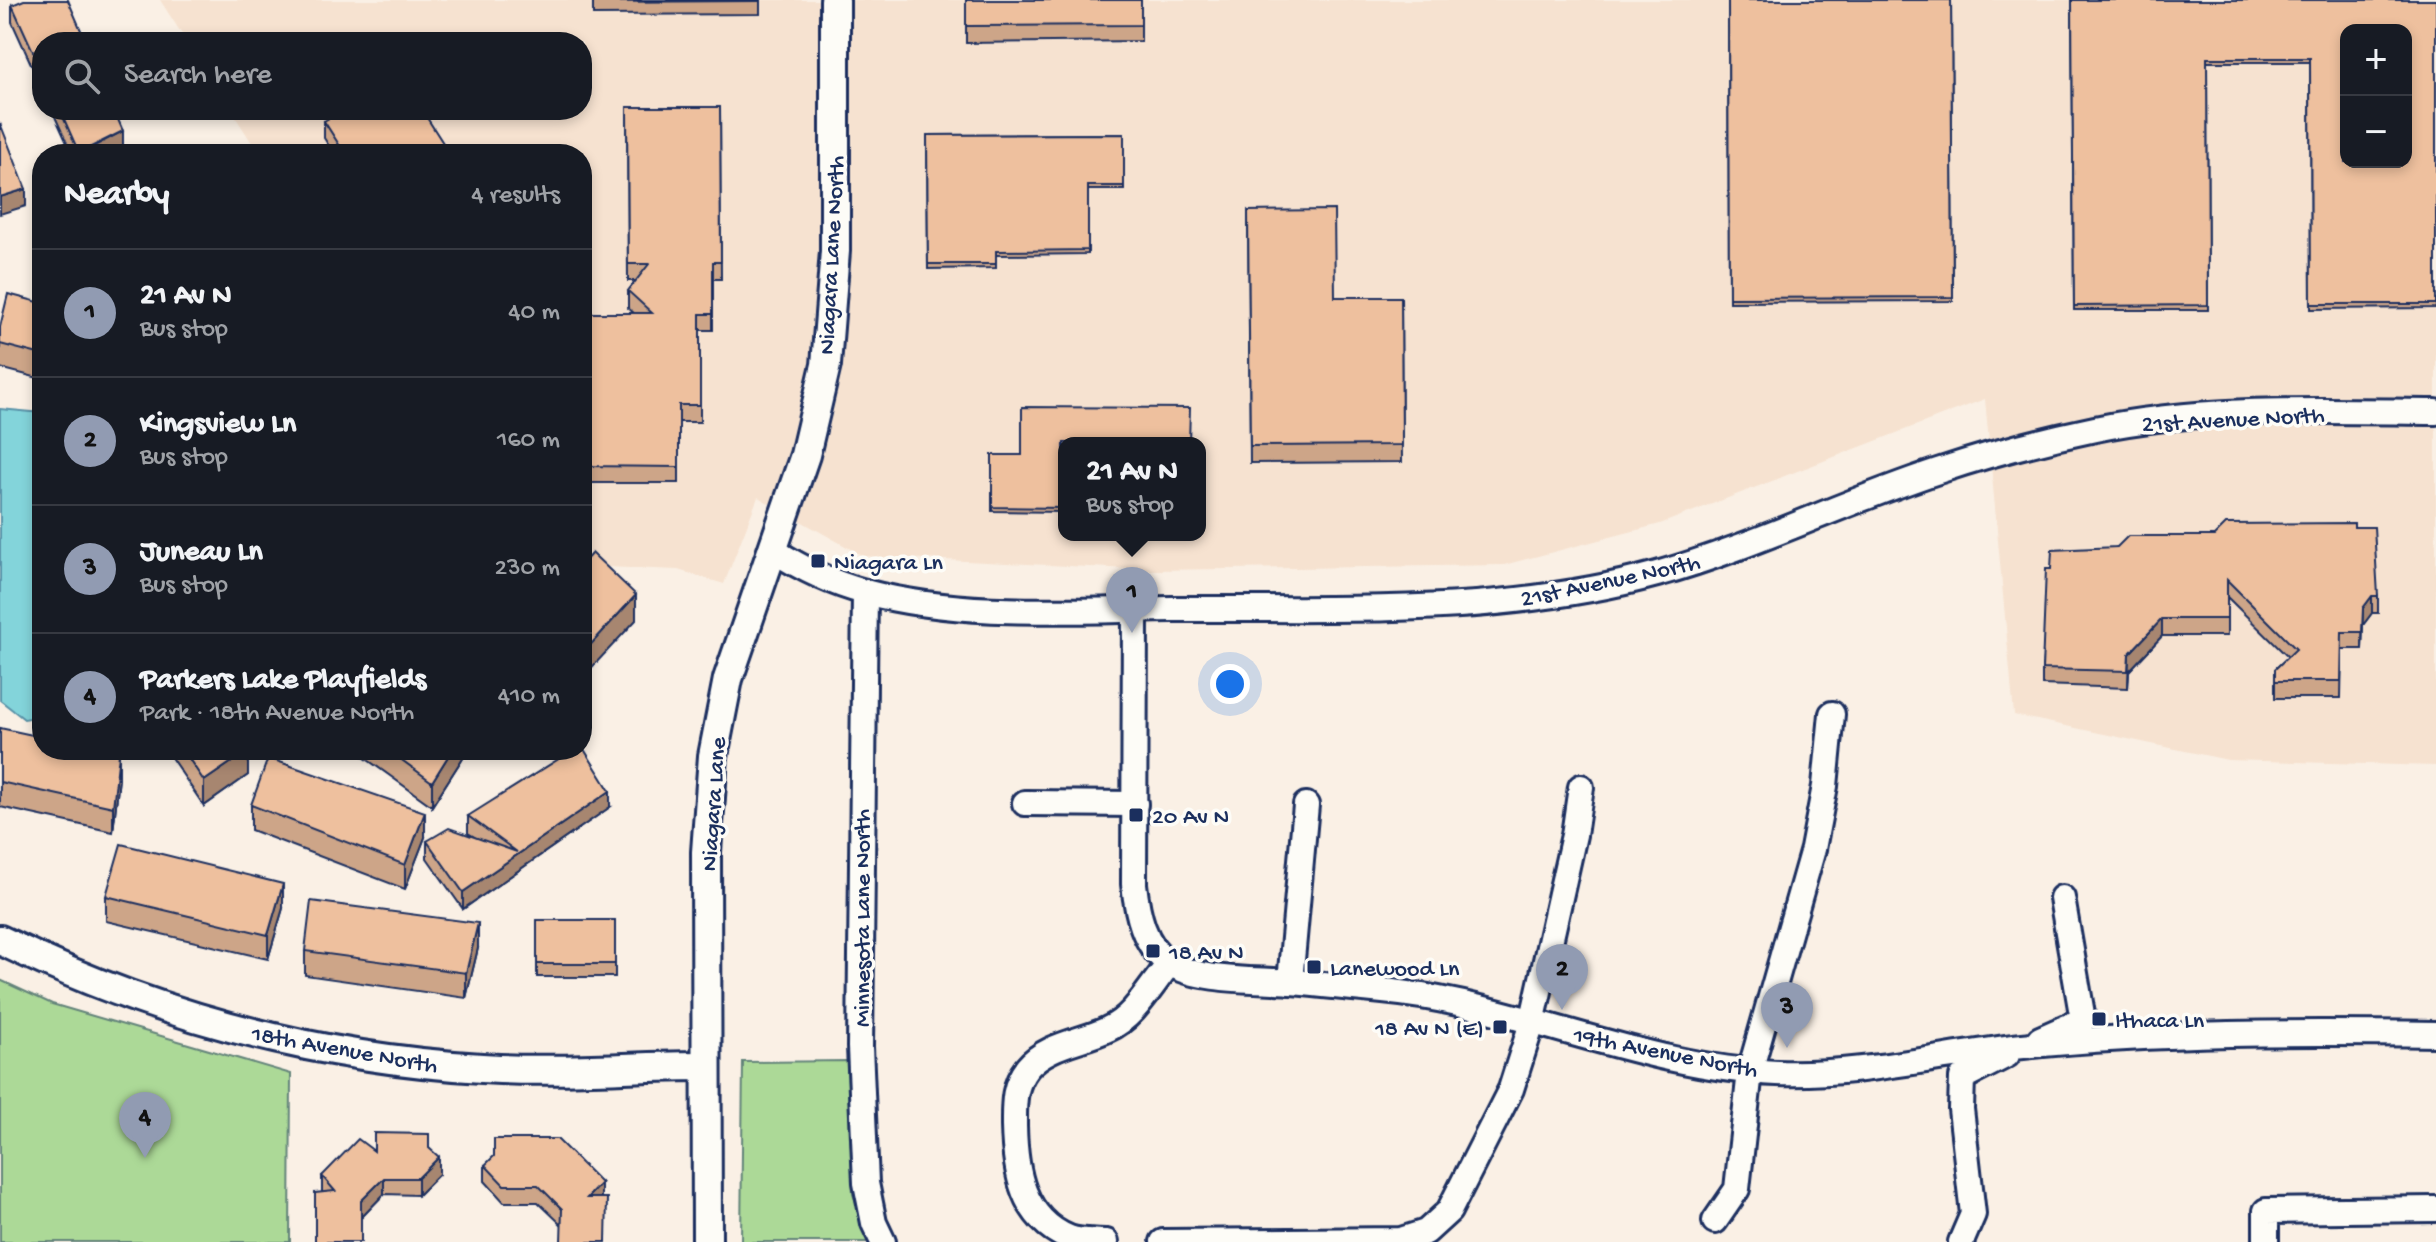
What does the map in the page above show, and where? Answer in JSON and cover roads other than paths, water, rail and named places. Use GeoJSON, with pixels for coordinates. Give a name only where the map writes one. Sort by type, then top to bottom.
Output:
{"type":"FeatureCollection","features":[{"type":"Feature","properties":{"kind":"street","name":"Niagara Lane North"},"geometry":{"type":"LineString","coordinates":[[773,550],[813,426],[829,339],[835,251],[835,0]]}},
{"type":"Feature","properties":{"kind":"street","name":"21st Avenue North"},"geometry":{"type":"LineString","coordinates":[[773,550],[806,572],[865,592],[953,605],[1135,609],[1393,608],[1481,604],[1567,593],[1653,575],[1718,556],[1937,471],[2101,428],[2186,416],[2272,412],[2436,412]]}},
{"type":"Feature","properties":{"kind":"street","name":"Niagara Lane"},"geometry":{"type":"LineString","coordinates":[[706,1066],[706,852],[713,756],[732,666],[773,550]]}},
{"type":"Feature","properties":{"kind":"street","name":"Minnesota Lane North"},"geometry":{"type":"LineString","coordinates":[[865,592],[862,609],[860,1047],[866,1183],[874,1223],[883,1242]]}},
{"type":"Feature","properties":{"kind":"street"},"geometry":{"type":"LineString","coordinates":[[1106,1242],[1070,1238],[1043,1219],[1026,1200],[1015,1166],[1014,1091],[1026,1069],[1044,1052],[1110,1029],[1130,1014],[1170,963],[1148,938],[1138,915],[1134,884],[1135,609]]}},
{"type":"Feature","properties":{"kind":"street"},"geometry":{"type":"LineString","coordinates":[[1715,1221],[1737,1189],[1750,1071],[1813,849],[1825,786],[1832,714]]}},
{"type":"Feature","properties":{"kind":"street"},"geometry":{"type":"LineString","coordinates":[[1163,1242],[1401,1240],[1426,1232],[1449,1211],[1511,1089],[1532,1023],[1574,835],[1581,787]]}},
{"type":"Feature","properties":{"kind":"street"},"geometry":{"type":"LineString","coordinates":[[1025,803],[1135,804]]}},
{"type":"Feature","properties":{"kind":"street"},"geometry":{"type":"LineString","coordinates":[[1290,982],[1306,805]]}},
{"type":"Feature","properties":{"kind":"street"},"geometry":{"type":"LineString","coordinates":[[1961,1242],[1973,1214],[1961,1109],[1962,1078],[2083,1020],[2062,898]]}},
{"type":"Feature","properties":{"kind":"street","name":"18th Avenue North"},"geometry":{"type":"LineString","coordinates":[[0,940],[109,988],[197,1019],[285,1042],[376,1057],[486,1068],[706,1066]]}},
{"type":"Feature","properties":{"kind":"street","name":"19th Avenue North"},"geometry":{"type":"LineString","coordinates":[[1170,963],[1225,979],[1290,982],[1445,1000],[1681,1059],[1750,1071],[1838,1071],[2024,1046],[2249,1032],[2436,1034]]}},
{"type":"Feature","properties":{"kind":"street"},"geometry":{"type":"LineString","coordinates":[[706,1066],[707,1242]]}},
{"type":"Feature","properties":{"kind":"street"},"geometry":{"type":"LineString","coordinates":[[2266,1242],[2266,1211],[2436,1209]]}},
{"type":"Feature","properties":{"kind":"water"},"geometry":{"type":"Polygon","coordinates":[[[0,409],[32,412],[32,718],[24,719],[0,700],[0,409]]]}},
{"type":"Feature","properties":{"kind":"place","name":"Niagara Ln"},"geometry":{"type":"Point","coordinates":[818,561]}},
{"type":"Feature","properties":{"kind":"place","name":"21 Av N"},"geometry":{"type":"Point","coordinates":[1132,633]}},
{"type":"Feature","properties":{"kind":"place","name":"20 Av N"},"geometry":{"type":"Point","coordinates":[1136,815]}},
{"type":"Feature","properties":{"kind":"place","name":"18 Av N"},"geometry":{"type":"Point","coordinates":[1153,951]}},
{"type":"Feature","properties":{"kind":"place","name":"Lanewood Ln"},"geometry":{"type":"Point","coordinates":[1314,967]}},
{"type":"Feature","properties":{"kind":"place","name":"Kingsview Ln"},"geometry":{"type":"Point","coordinates":[1562,1010]}},
{"type":"Feature","properties":{"kind":"place","name":"Ithaca Ln"},"geometry":{"type":"Point","coordinates":[2099,1019]}},
{"type":"Feature","properties":{"kind":"place","name":"18 Av N (E)"},"geometry":{"type":"Point","coordinates":[1500,1027]}},
{"type":"Feature","properties":{"kind":"place","name":"Juneau Ln"},"geometry":{"type":"Point","coordinates":[1787,1048]}},
{"type":"Feature","properties":{"kind":"place","name":"Parkers Lake Playfields"},"geometry":{"type":"Point","coordinates":[145,1158]}}]}
